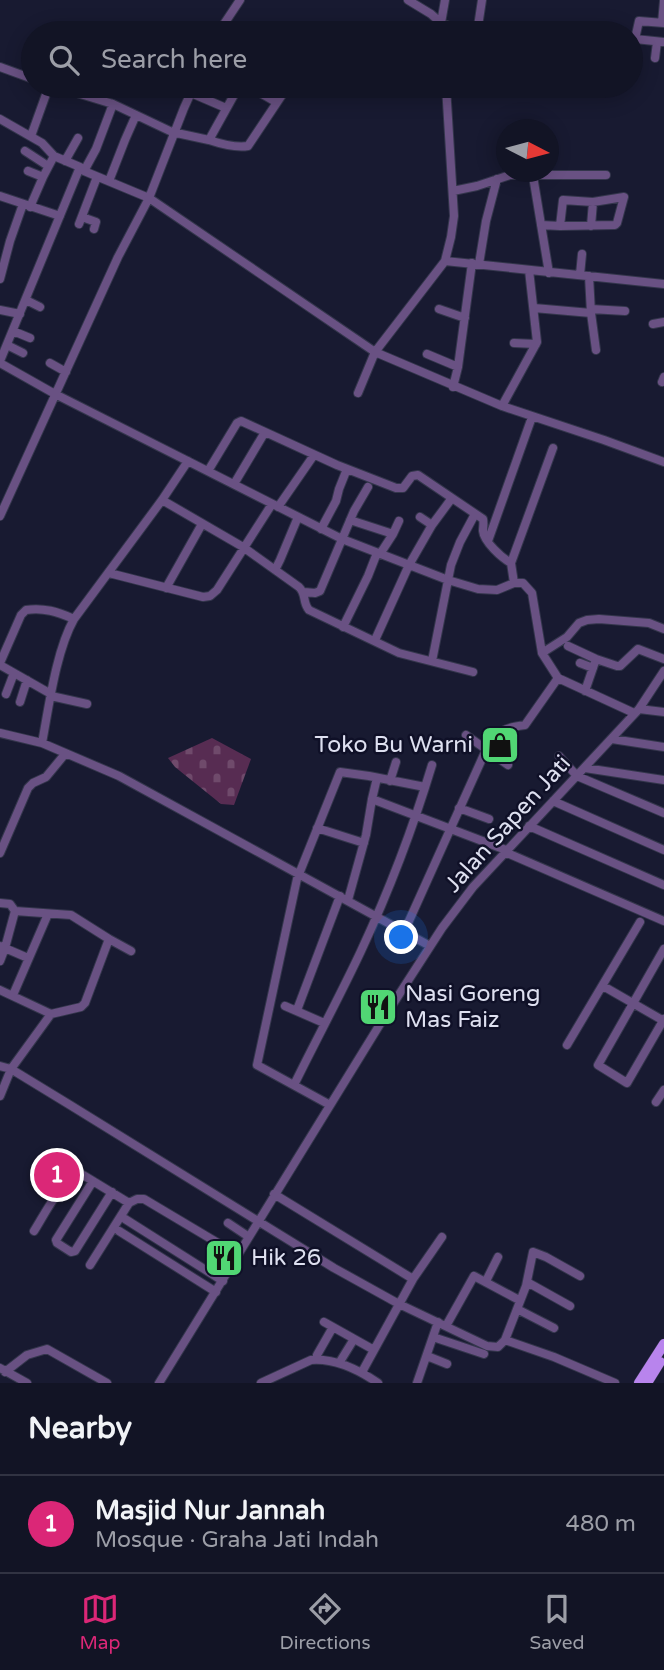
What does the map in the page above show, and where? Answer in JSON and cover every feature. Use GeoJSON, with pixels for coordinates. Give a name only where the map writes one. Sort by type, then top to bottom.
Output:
{"type":"FeatureCollection","features":[{"type":"Feature","properties":{"kind":"main road"},"geometry":{"type":"LineString","coordinates":[[647,1383],[661,1360],[664,1344]]}},
{"type":"Feature","properties":{"kind":"main road"},"geometry":{"type":"LineString","coordinates":[[639,1383],[661,1360]]}},
{"type":"Feature","properties":{"kind":"street"},"geometry":{"type":"LineString","coordinates":[[226,21],[240,0]]}},
{"type":"Feature","properties":{"kind":"street"},"geometry":{"type":"LineString","coordinates":[[408,0],[439,21]]}},
{"type":"Feature","properties":{"kind":"street"},"geometry":{"type":"LineString","coordinates":[[441,21],[445,0]]}},
{"type":"Feature","properties":{"kind":"street"},"geometry":{"type":"LineString","coordinates":[[479,21],[482,0]]}},
{"type":"Feature","properties":{"kind":"street"},"geometry":{"type":"LineString","coordinates":[[643,22],[663,23],[664,1]]}},
{"type":"Feature","properties":{"kind":"street"},"geometry":{"type":"LineString","coordinates":[[656,58],[660,42]]}},
{"type":"Feature","properties":{"kind":"street"},"geometry":{"type":"LineString","coordinates":[[0,67],[21,75]]}},
{"type":"Feature","properties":{"kind":"street"},"geometry":{"type":"LineString","coordinates":[[31,136],[45,98]]}},
{"type":"Feature","properties":{"kind":"street"},"geometry":{"type":"LineString","coordinates":[[93,98],[113,104],[163,128],[233,146],[247,146],[279,98]]}},
{"type":"Feature","properties":{"kind":"street"},"geometry":{"type":"LineString","coordinates":[[0,516],[118,257],[149,198],[189,98]]}},
{"type":"Feature","properties":{"kind":"street"},"geometry":{"type":"LineString","coordinates":[[208,98],[226,108]]}},
{"type":"Feature","properties":{"kind":"street"},"geometry":{"type":"LineString","coordinates":[[209,140],[232,98]]}},
{"type":"Feature","properties":{"kind":"street"},"geometry":{"type":"LineString","coordinates":[[269,98],[276,102]]}},
{"type":"Feature","properties":{"kind":"street"},"geometry":{"type":"LineString","coordinates":[[358,393],[374,352],[444,261],[454,222],[447,98]]}},
{"type":"Feature","properties":{"kind":"street"},"geometry":{"type":"LineString","coordinates":[[113,104],[96,149],[82,169],[60,216],[0,362],[55,394],[342,539],[478,589],[492,591],[523,585]]}},
{"type":"Feature","properties":{"kind":"street"},"geometry":{"type":"LineString","coordinates":[[110,181],[136,115]]}},
{"type":"Feature","properties":{"kind":"street"},"geometry":{"type":"LineString","coordinates":[[0,119],[42,143],[54,156],[149,198],[374,352],[502,406],[664,462]]}},
{"type":"Feature","properties":{"kind":"street"},"geometry":{"type":"LineString","coordinates":[[65,161],[78,138]]}},
{"type":"Feature","properties":{"kind":"street"},"geometry":{"type":"LineString","coordinates":[[25,151],[48,166]]}},
{"type":"Feature","properties":{"kind":"street"},"geometry":{"type":"LineString","coordinates":[[0,279],[3,253],[54,156]]}},
{"type":"Feature","properties":{"kind":"street"},"geometry":{"type":"LineString","coordinates":[[28,171],[43,177]]}},
{"type":"Feature","properties":{"kind":"street"},"geometry":{"type":"LineString","coordinates":[[559,176],[606,175]]}},
{"type":"Feature","properties":{"kind":"street"},"geometry":{"type":"LineString","coordinates":[[94,229],[96,221],[81,220],[97,177]]}},
{"type":"Feature","properties":{"kind":"street"},"geometry":{"type":"LineString","coordinates":[[453,191],[496,179]]}},
{"type":"Feature","properties":{"kind":"street"},"geometry":{"type":"LineString","coordinates":[[453,387],[475,263],[496,182]]}},
{"type":"Feature","properties":{"kind":"street"},"geometry":{"type":"LineString","coordinates":[[534,182],[550,273]]}},
{"type":"Feature","properties":{"kind":"street"},"geometry":{"type":"LineString","coordinates":[[0,196],[60,216]]}},
{"type":"Feature","properties":{"kind":"street"},"geometry":{"type":"LineString","coordinates":[[541,225],[560,226],[592,226],[617,223],[625,198],[622,196],[593,202],[563,200],[560,226]]}},
{"type":"Feature","properties":{"kind":"street"},"geometry":{"type":"LineString","coordinates":[[592,226],[593,202]]}},
{"type":"Feature","properties":{"kind":"street"},"geometry":{"type":"LineString","coordinates":[[109,253],[118,257]]}},
{"type":"Feature","properties":{"kind":"street"},"geometry":{"type":"LineString","coordinates":[[582,254],[596,350]]}},
{"type":"Feature","properties":{"kind":"street"},"geometry":{"type":"LineString","coordinates":[[444,261],[664,284]]}},
{"type":"Feature","properties":{"kind":"street"},"geometry":{"type":"LineString","coordinates":[[502,406],[536,344],[529,270]]}},
{"type":"Feature","properties":{"kind":"street"},"geometry":{"type":"LineString","coordinates":[[26,300],[40,307]]}},
{"type":"Feature","properties":{"kind":"street"},"geometry":{"type":"LineString","coordinates":[[534,308],[625,311]]}},
{"type":"Feature","properties":{"kind":"street"},"geometry":{"type":"LineString","coordinates":[[439,309],[465,318]]}},
{"type":"Feature","properties":{"kind":"street"},"geometry":{"type":"LineString","coordinates":[[0,310],[20,314]]}},
{"type":"Feature","properties":{"kind":"street"},"geometry":{"type":"LineString","coordinates":[[653,324],[664,322]]}},
{"type":"Feature","properties":{"kind":"street"},"geometry":{"type":"LineString","coordinates":[[13,331],[30,338]]}},
{"type":"Feature","properties":{"kind":"street"},"geometry":{"type":"LineString","coordinates":[[514,343],[536,344]]}},
{"type":"Feature","properties":{"kind":"street"},"geometry":{"type":"LineString","coordinates":[[7,345],[23,353]]}},
{"type":"Feature","properties":{"kind":"street"},"geometry":{"type":"LineString","coordinates":[[427,354],[458,367]]}},
{"type":"Feature","properties":{"kind":"street"},"geometry":{"type":"LineString","coordinates":[[50,363],[66,372]]}},
{"type":"Feature","properties":{"kind":"street"},"geometry":{"type":"LineString","coordinates":[[488,541],[532,417]]}},
{"type":"Feature","properties":{"kind":"street"},"geometry":{"type":"LineString","coordinates":[[208,471],[239,421],[398,489],[418,475],[484,521],[483,533],[488,541],[495,551],[511,563],[523,585],[533,593],[542,653],[558,678],[637,711],[664,712]]}},
{"type":"Feature","properties":{"kind":"street"},"geometry":{"type":"LineString","coordinates":[[234,484],[265,432]]}},
{"type":"Feature","properties":{"kind":"street"},"geometry":{"type":"LineString","coordinates":[[511,563],[552,448]]}},
{"type":"Feature","properties":{"kind":"street"},"geometry":{"type":"LineString","coordinates":[[109,573],[203,597],[210,596],[217,590],[243,547],[314,455]]}},
{"type":"Feature","properties":{"kind":"street"},"geometry":{"type":"LineString","coordinates":[[42,743],[66,635],[74,619],[163,500],[188,461]]}},
{"type":"Feature","properties":{"kind":"street"},"geometry":{"type":"LineString","coordinates":[[321,529],[336,501],[347,469]]}},
{"type":"Feature","properties":{"kind":"street"},"geometry":{"type":"LineString","coordinates":[[163,500],[243,547],[304,592],[318,593],[350,520],[368,487]]}},
{"type":"Feature","properties":{"kind":"street"},"geometry":{"type":"LineString","coordinates":[[375,640],[408,565],[432,525],[453,498]]}},
{"type":"Feature","properties":{"kind":"street"},"geometry":{"type":"LineString","coordinates":[[432,661],[451,565],[475,514]]}},
{"type":"Feature","properties":{"kind":"street"},"geometry":{"type":"LineString","coordinates":[[275,570],[298,517]]}},
{"type":"Feature","properties":{"kind":"street"},"geometry":{"type":"LineString","coordinates":[[420,517],[432,525]]}},
{"type":"Feature","properties":{"kind":"street"},"geometry":{"type":"LineString","coordinates":[[350,520],[393,534]]}},
{"type":"Feature","properties":{"kind":"street"},"geometry":{"type":"LineString","coordinates":[[343,627],[378,554],[393,534],[398,521]]}},
{"type":"Feature","properties":{"kind":"street"},"geometry":{"type":"LineString","coordinates":[[166,588],[202,524]]}},
{"type":"Feature","properties":{"kind":"street"},"geometry":{"type":"LineString","coordinates":[[304,592],[309,610],[343,627],[399,653],[473,672]]}},
{"type":"Feature","properties":{"kind":"street"},"geometry":{"type":"LineString","coordinates":[[74,619],[58,612],[26,610],[21,615],[0,664],[51,695],[87,704]]}},
{"type":"Feature","properties":{"kind":"street"},"geometry":{"type":"LineString","coordinates":[[542,653],[567,637],[579,623],[587,620],[649,623],[664,629]]}},
{"type":"Feature","properties":{"kind":"street"},"geometry":{"type":"LineString","coordinates":[[568,646],[619,666],[634,651],[640,649],[664,659]]}},
{"type":"Feature","properties":{"kind":"street"},"geometry":{"type":"LineString","coordinates":[[585,691],[596,659]]}},
{"type":"Feature","properties":{"kind":"street"},"geometry":{"type":"LineString","coordinates":[[580,663],[593,668]]}},
{"type":"Feature","properties":{"kind":"street","name":"Jalan Sapen Jati"},"geometry":{"type":"LineString","coordinates":[[159,1383],[430,946],[465,897],[505,851],[637,711],[664,671]]}},
{"type":"Feature","properties":{"kind":"street"},"geometry":{"type":"LineString","coordinates":[[6,694],[14,673]]}},
{"type":"Feature","properties":{"kind":"street"},"geometry":{"type":"LineString","coordinates":[[404,932],[486,750],[503,730],[511,726],[525,725],[558,678]]}},
{"type":"Feature","properties":{"kind":"street"},"geometry":{"type":"LineString","coordinates":[[20,702],[27,680]]}},
{"type":"Feature","properties":{"kind":"street"},"geometry":{"type":"LineString","coordinates":[[0,733],[42,743],[119,776],[430,946]]}},
{"type":"Feature","properties":{"kind":"street"},"geometry":{"type":"LineString","coordinates":[[466,735],[508,765]]}},
{"type":"Feature","properties":{"kind":"street"},"geometry":{"type":"LineString","coordinates":[[612,739],[664,747]]}},
{"type":"Feature","properties":{"kind":"street"},"geometry":{"type":"LineString","coordinates":[[0,853],[28,788],[46,777],[65,754]]}},
{"type":"Feature","properties":{"kind":"street"},"geometry":{"type":"LineString","coordinates":[[559,756],[578,776],[664,813]]}},
{"type":"Feature","properties":{"kind":"street"},"geometry":{"type":"LineString","coordinates":[[390,780],[396,762]]}},
{"type":"Feature","properties":{"kind":"street"},"geometry":{"type":"LineString","coordinates":[[294,1085],[377,917],[416,816],[432,765]]}},
{"type":"Feature","properties":{"kind":"street"},"geometry":{"type":"LineString","coordinates":[[584,768],[664,780]]}},
{"type":"Feature","properties":{"kind":"street"},"geometry":{"type":"LineString","coordinates":[[330,1105],[257,1065],[299,874],[340,772],[425,787]]}},
{"type":"Feature","properties":{"kind":"street"},"geometry":{"type":"LineString","coordinates":[[297,1010],[364,843],[377,778]]}},
{"type":"Feature","properties":{"kind":"street"},"geometry":{"type":"LineString","coordinates":[[372,799],[505,851],[664,920]]}},
{"type":"Feature","properties":{"kind":"street"},"geometry":{"type":"LineString","coordinates":[[553,801],[664,849]]}},
{"type":"Feature","properties":{"kind":"street"},"geometry":{"type":"LineString","coordinates":[[460,808],[489,819]]}},
{"type":"Feature","properties":{"kind":"street"},"geometry":{"type":"LineString","coordinates":[[528,826],[664,885]]}},
{"type":"Feature","properties":{"kind":"street"},"geometry":{"type":"LineString","coordinates":[[317,828],[364,843]]}},
{"type":"Feature","properties":{"kind":"street"},"geometry":{"type":"LineString","coordinates":[[0,903],[10,904],[15,911],[71,915],[131,951]]}},
{"type":"Feature","properties":{"kind":"street"},"geometry":{"type":"LineString","coordinates":[[0,961],[15,911]]}},
{"type":"Feature","properties":{"kind":"street"},"geometry":{"type":"LineString","coordinates":[[13,995],[48,914]]}},
{"type":"Feature","properties":{"kind":"street"},"geometry":{"type":"LineString","coordinates":[[567,1045],[640,922]]}},
{"type":"Feature","properties":{"kind":"street"},"geometry":{"type":"LineString","coordinates":[[0,990],[51,1014],[81,1007],[85,1003],[109,939]]}},
{"type":"Feature","properties":{"kind":"street"},"geometry":{"type":"LineString","coordinates":[[3,947],[28,958]]}},
{"type":"Feature","properties":{"kind":"street"},"geometry":{"type":"LineString","coordinates":[[604,986],[633,1003],[664,1020],[627,1083],[598,1065],[633,1003],[664,949]]}},
{"type":"Feature","properties":{"kind":"street"},"geometry":{"type":"LineString","coordinates":[[285,1006],[297,1010],[309,1019],[324,1023]]}},
{"type":"Feature","properties":{"kind":"street"},"geometry":{"type":"LineString","coordinates":[[0,1096],[11,1069],[51,1014]]}},
{"type":"Feature","properties":{"kind":"street"},"geometry":{"type":"LineString","coordinates":[[0,1066],[11,1069],[334,1268],[442,1324],[484,1353]]}},
{"type":"Feature","properties":{"kind":"street"},"geometry":{"type":"LineString","coordinates":[[656,1102],[664,1090]]}},
{"type":"Feature","properties":{"kind":"street"},"geometry":{"type":"LineString","coordinates":[[34,1231],[62,1187],[79,1175],[129,1203]]}},
{"type":"Feature","properties":{"kind":"street"},"geometry":{"type":"LineString","coordinates":[[93,1181],[56,1240],[71,1252],[76,1250],[112,1192]]}},
{"type":"Feature","properties":{"kind":"street"},"geometry":{"type":"LineString","coordinates":[[274,1194],[413,1279]]}},
{"type":"Feature","properties":{"kind":"street"},"geometry":{"type":"LineString","coordinates":[[90,1265],[129,1203],[136,1199],[149,1201],[238,1255]]}},
{"type":"Feature","properties":{"kind":"street"},"geometry":{"type":"LineString","coordinates":[[125,1219],[223,1281]]}},
{"type":"Feature","properties":{"kind":"street"},"geometry":{"type":"LineString","coordinates":[[228,1223],[249,1237]]}},
{"type":"Feature","properties":{"kind":"street"},"geometry":{"type":"LineString","coordinates":[[119,1231],[216,1292]]}},
{"type":"Feature","properties":{"kind":"street"},"geometry":{"type":"LineString","coordinates":[[362,1372],[413,1279],[442,1237]]}},
{"type":"Feature","properties":{"kind":"street"},"geometry":{"type":"LineString","coordinates":[[433,1337],[484,1353],[498,1347],[505,1340],[527,1282],[531,1255],[535,1252],[580,1276]]}},
{"type":"Feature","properties":{"kind":"street"},"geometry":{"type":"LineString","coordinates":[[486,1282],[498,1257]]}},
{"type":"Feature","properties":{"kind":"street"},"geometry":{"type":"LineString","coordinates":[[463,1271],[486,1282],[554,1328]]}},
{"type":"Feature","properties":{"kind":"street"},"geometry":{"type":"LineString","coordinates":[[417,1383],[433,1337],[474,1276]]}},
{"type":"Feature","properties":{"kind":"street"},"geometry":{"type":"LineString","coordinates":[[527,1282],[570,1307]]}},
{"type":"Feature","properties":{"kind":"street"},"geometry":{"type":"LineString","coordinates":[[324,1322],[374,1350]]}},
{"type":"Feature","properties":{"kind":"street"},"geometry":{"type":"LineString","coordinates":[[317,1355],[333,1327]]}},
{"type":"Feature","properties":{"kind":"street"},"geometry":{"type":"LineString","coordinates":[[341,1360],[354,1339]]}},
{"type":"Feature","properties":{"kind":"street"},"geometry":{"type":"LineString","coordinates":[[505,1340],[615,1383]]}},
{"type":"Feature","properties":{"kind":"street"},"geometry":{"type":"LineString","coordinates":[[26,1383],[3,1370],[27,1355],[47,1349],[107,1383]]}},
{"type":"Feature","properties":{"kind":"street"},"geometry":{"type":"LineString","coordinates":[[427,1356],[447,1364]]}},
{"type":"Feature","properties":{"kind":"street"},"geometry":{"type":"LineString","coordinates":[[261,1383],[312,1360],[329,1360],[362,1372],[378,1383]]}},
{"type":"Feature","properties":{"kind":"green space"},"geometry":{"type":"Polygon","coordinates":[[[212,738],[251,759],[234,805],[221,804],[175,767],[168,758],[212,738]]]}},
{"type":"Feature","properties":{"kind":"place","name":"Toko Bu Warni"},"geometry":{"type":"Point","coordinates":[500,745]}},
{"type":"Feature","properties":{"kind":"place","name":"Nasi Goreng Mas Faiz"},"geometry":{"type":"Point","coordinates":[378,1007]}},
{"type":"Feature","properties":{"kind":"place","name":"Masjid Nur Jannah"},"geometry":{"type":"Point","coordinates":[57,1175]}},
{"type":"Feature","properties":{"kind":"place","name":"Hik 26"},"geometry":{"type":"Point","coordinates":[224,1258]}}]}
